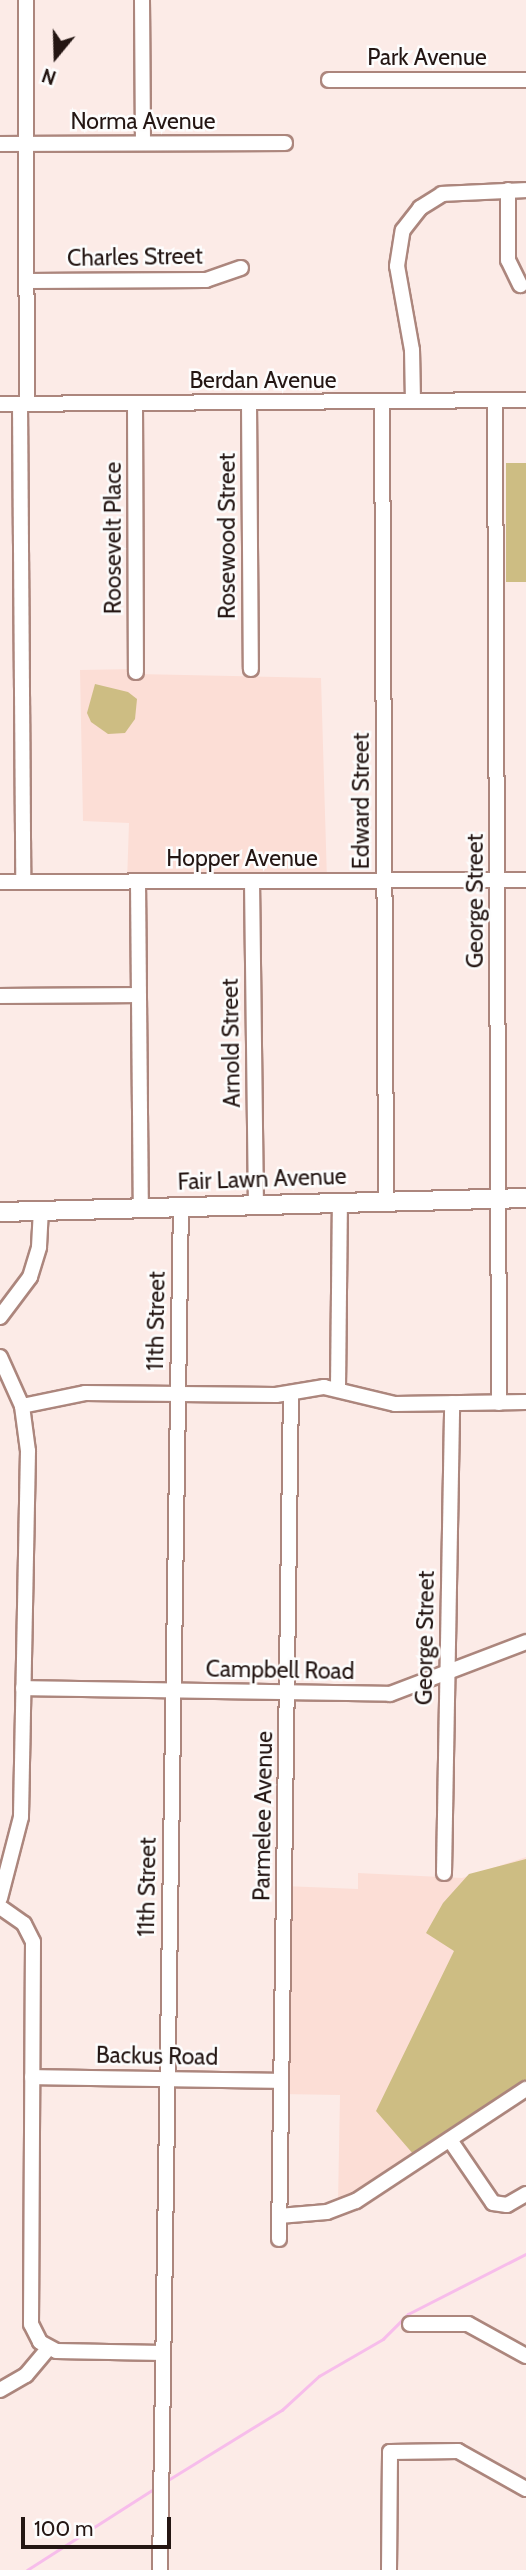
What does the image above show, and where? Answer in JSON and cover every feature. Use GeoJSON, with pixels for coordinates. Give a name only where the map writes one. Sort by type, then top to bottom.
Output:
{"type":"FeatureCollection","features":[{"type":"Feature","properties":{"kind":"main road","name":"Fair Lawn Avenue"},"geometry":{"type":"LineString","coordinates":[[0,1212],[526,1198]]}},
{"type":"Feature","properties":{"kind":"street"},"geometry":{"type":"LineString","coordinates":[[23,882],[26,0]]}},
{"type":"Feature","properties":{"kind":"street"},"geometry":{"type":"LineString","coordinates":[[142,0],[143,144]]}},
{"type":"Feature","properties":{"kind":"street","name":"Park Avenue"},"geometry":{"type":"LineString","coordinates":[[329,80],[526,80]]}},
{"type":"Feature","properties":{"kind":"street","name":"Norma Avenue"},"geometry":{"type":"LineString","coordinates":[[0,144],[285,143]]}},
{"type":"Feature","properties":{"kind":"street"},"geometry":{"type":"LineString","coordinates":[[508,190],[508,260],[520,285]]}},
{"type":"Feature","properties":{"kind":"street"},"geometry":{"type":"LineString","coordinates":[[413,401],[412,350],[397,266],[404,230],[419,208],[442,194],[526,190]]}},
{"type":"Feature","properties":{"kind":"street","name":"Charles Street"},"geometry":{"type":"LineString","coordinates":[[27,281],[206,280],[241,268]]}},
{"type":"Feature","properties":{"kind":"street","name":"George Street"},"geometry":{"type":"LineString","coordinates":[[495,400],[499,1403]]}},
{"type":"Feature","properties":{"kind":"street","name":"Berdan Avenue"},"geometry":{"type":"LineString","coordinates":[[0,404],[526,400]]}},
{"type":"Feature","properties":{"kind":"street","name":"Edward Street"},"geometry":{"type":"LineString","coordinates":[[382,401],[386,1200]]}},
{"type":"Feature","properties":{"kind":"street","name":"Roosevelt Place"},"geometry":{"type":"LineString","coordinates":[[135,403],[136,672]]}},
{"type":"Feature","properties":{"kind":"street","name":"Rosewood Street"},"geometry":{"type":"LineString","coordinates":[[249,403],[251,668]]}},
{"type":"Feature","properties":{"kind":"street","name":"Hopper Avenue"},"geometry":{"type":"LineString","coordinates":[[0,882],[526,880]]}},
{"type":"Feature","properties":{"kind":"street"},"geometry":{"type":"LineString","coordinates":[[138,881],[141,1207]]}},
{"type":"Feature","properties":{"kind":"street","name":"Arnold Street"},"geometry":{"type":"LineString","coordinates":[[252,881],[256,1204]]}},
{"type":"Feature","properties":{"kind":"street"},"geometry":{"type":"LineString","coordinates":[[0,996],[138,996]]}},
{"type":"Feature","properties":{"kind":"street"},"geometry":{"type":"LineString","coordinates":[[338,1387],[340,1201]]}},
{"type":"Feature","properties":{"kind":"street","name":"11th Street"},"geometry":{"type":"LineString","coordinates":[[160,2570],[181,1206]]}},
{"type":"Feature","properties":{"kind":"street"},"geometry":{"type":"LineString","coordinates":[[0,1317],[30,1277],[39,1247],[41,1212]]}},
{"type":"Feature","properties":{"kind":"street"},"geometry":{"type":"LineString","coordinates":[[0,1357],[22,1406],[27,1451],[21,1817],[0,1898]]}},
{"type":"Feature","properties":{"kind":"street"},"geometry":{"type":"LineString","coordinates":[[22,1406],[86,1393],[291,1394],[338,1387],[385,1404],[526,1402]]}},
{"type":"Feature","properties":{"kind":"street","name":"Parmelee Avenue"},"geometry":{"type":"LineString","coordinates":[[279,2239],[291,1394]]}},
{"type":"Feature","properties":{"kind":"street","name":"George Street"},"geometry":{"type":"LineString","coordinates":[[444,1873],[452,1403]]}},
{"type":"Feature","properties":{"kind":"street","name":"Campbell Road"},"geometry":{"type":"LineString","coordinates":[[23,1688],[390,1694],[526,1642]]}},
{"type":"Feature","properties":{"kind":"street"},"geometry":{"type":"LineString","coordinates":[[0,1907],[24,1924],[33,1942],[29,2314],[35,2333],[48,2349],[163,2353]]}},
{"type":"Feature","properties":{"kind":"street","name":"Backus Road"},"geometry":{"type":"LineString","coordinates":[[32,2077],[281,2081]]}},
{"type":"Feature","properties":{"kind":"street"},"geometry":{"type":"LineString","coordinates":[[279,2216],[342,2208],[526,2089]]}},
{"type":"Feature","properties":{"kind":"street"},"geometry":{"type":"LineString","coordinates":[[450,2140],[493,2203],[507,2205],[526,2194]]}},
{"type":"Feature","properties":{"kind":"street"},"geometry":{"type":"LineString","coordinates":[[410,2324],[468,2324],[526,2356]]}},
{"type":"Feature","properties":{"kind":"street"},"geometry":{"type":"LineString","coordinates":[[0,2390],[26,2375],[48,2349]]}},
{"type":"Feature","properties":{"kind":"street"},"geometry":{"type":"LineString","coordinates":[[388,2570],[390,2452],[458,2451],[526,2489]]}},
{"type":"Feature","properties":{"kind":"shaded area"},"geometry":{"type":"Polygon","coordinates":[[[506,463],[526,463],[526,582],[506,582],[506,463]]]}},
{"type":"Feature","properties":{"kind":"shaded area"},"geometry":{"type":"Polygon","coordinates":[[[136,669],[137,674],[321,678],[327,881],[127,882],[129,823],[83,821],[80,670],[136,669]]]}},
{"type":"Feature","properties":{"kind":"shaded area"},"geometry":{"type":"Polygon","coordinates":[[[95,684],[128,692],[137,699],[135,719],[125,733],[108,734],[91,722],[87,713],[95,684]]]}},
{"type":"Feature","properties":{"kind":"shaded area"},"geometry":{"type":"Polygon","coordinates":[[[526,1857],[526,2089],[369,2193],[338,2203],[340,2095],[281,2094],[284,1886],[358,1889],[358,1873],[462,1878],[526,1857]]]}},
{"type":"Feature","properties":{"kind":"shaded area"},"geometry":{"type":"Polygon","coordinates":[[[526,1859],[526,2080],[414,2155],[376,2111],[454,1951],[426,1933],[443,1903],[469,1874],[526,1859]]]}},
{"type":"Feature","properties":{"kind":"waterway"},"geometry":{"type":"LineString","coordinates":[[168,2480],[282,2410],[319,2376],[383,2339],[408,2314],[526,2254]]}},
{"type":"Feature","properties":{"kind":"waterway"},"geometry":{"type":"LineString","coordinates":[[27,2570],[157,2487]]}}]}
